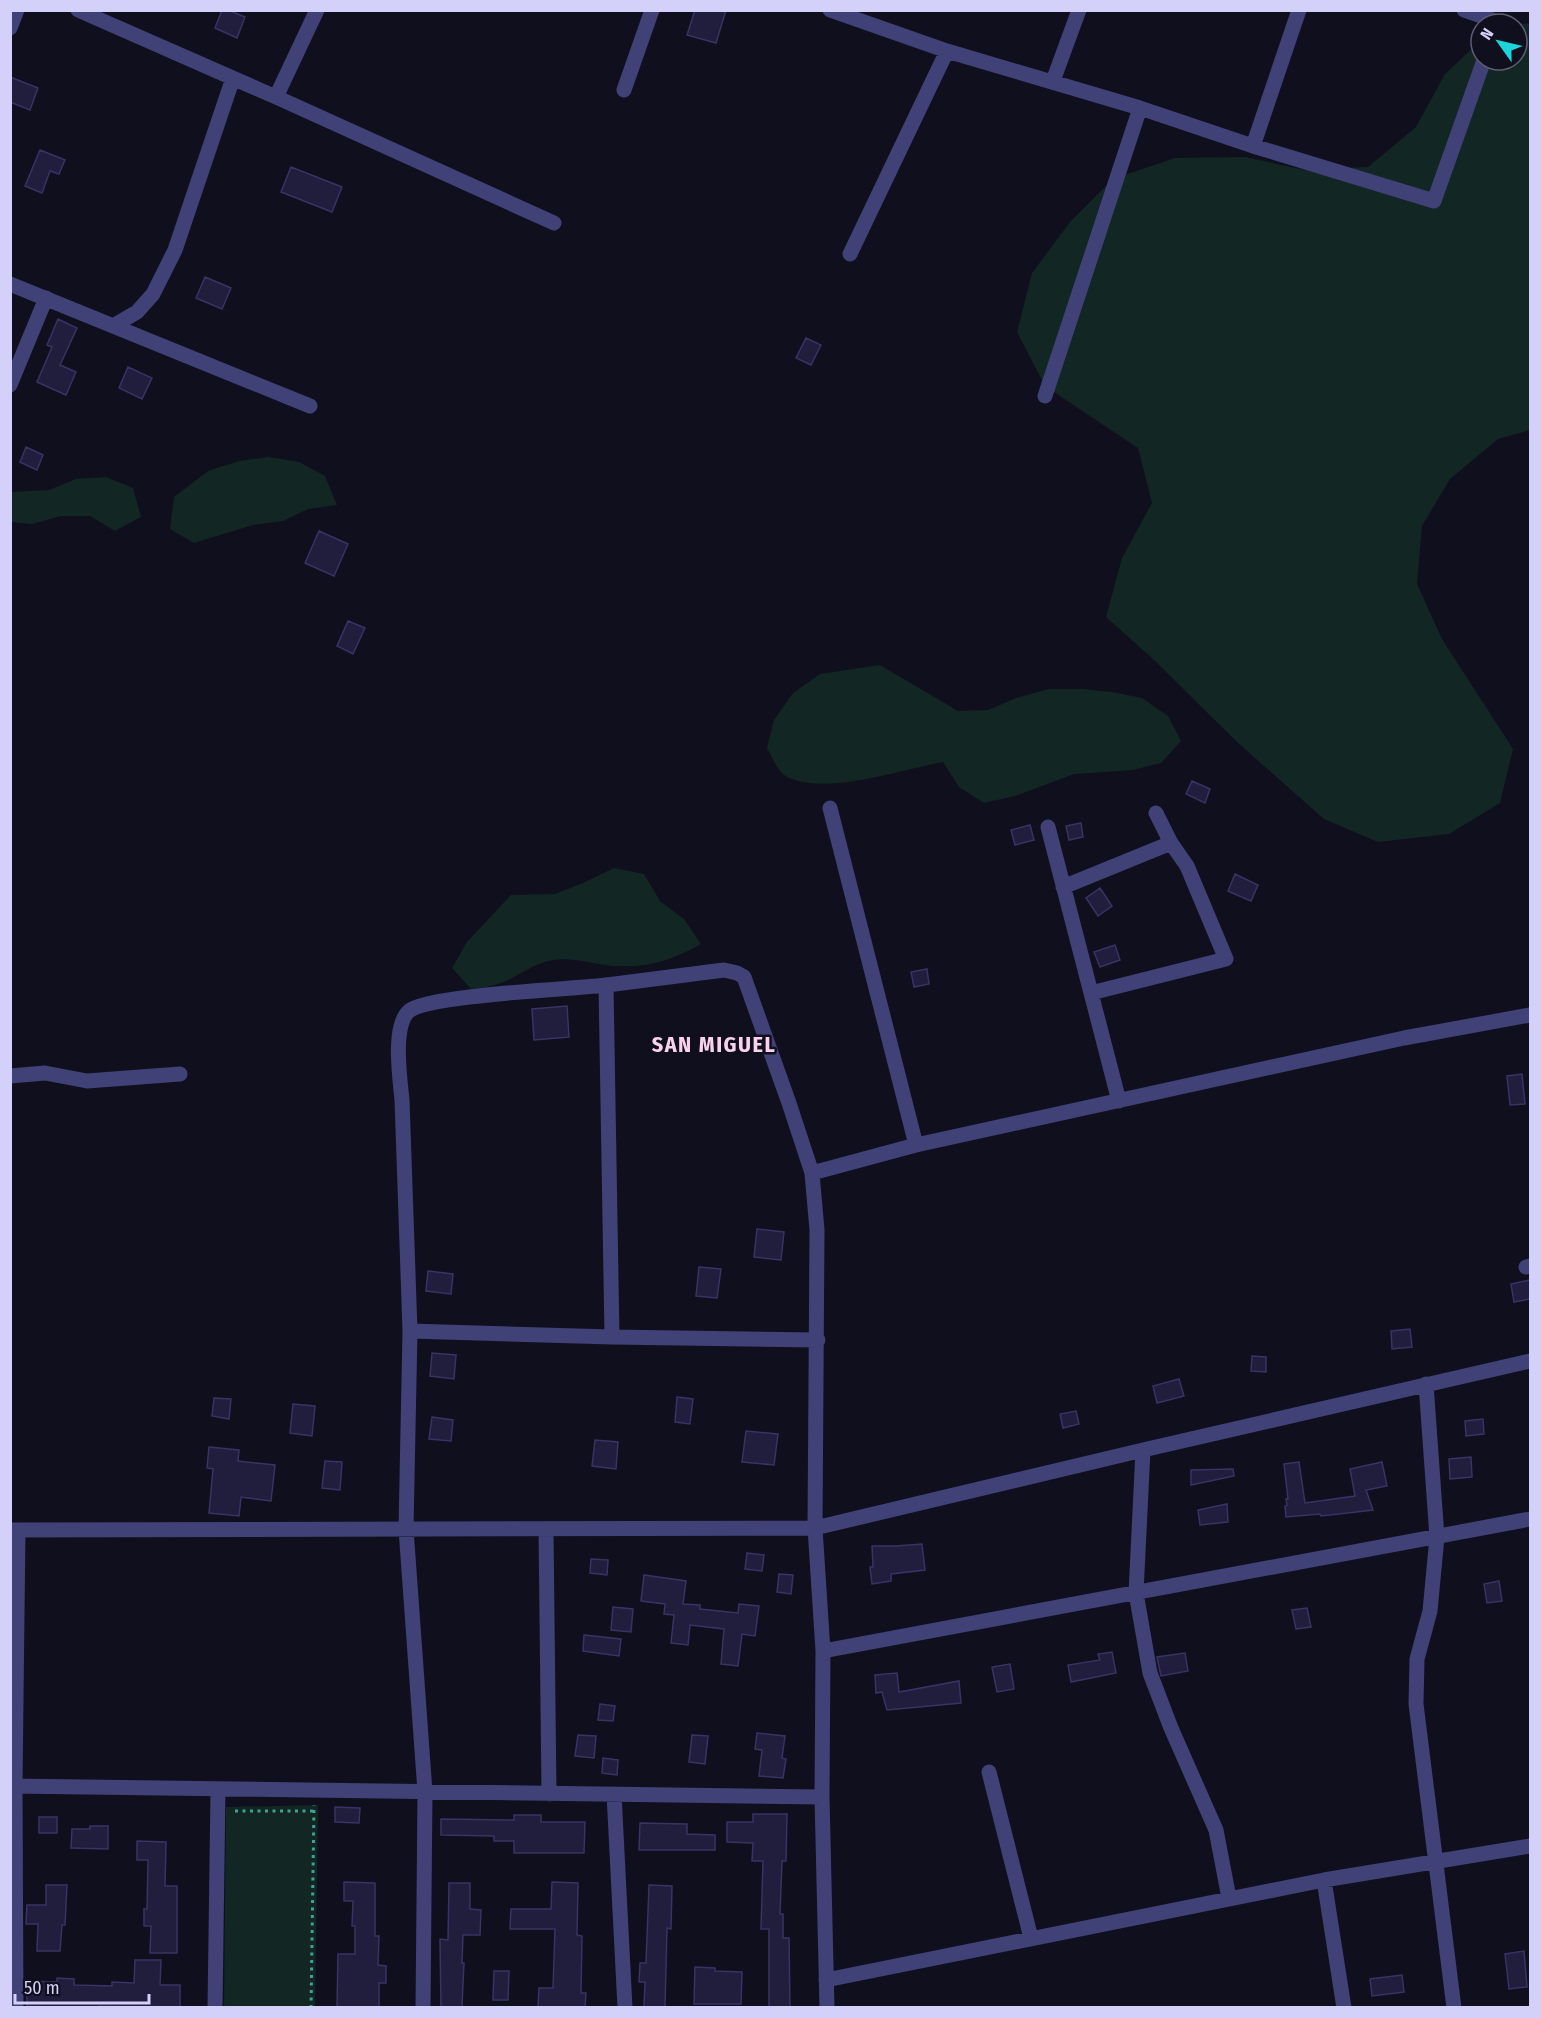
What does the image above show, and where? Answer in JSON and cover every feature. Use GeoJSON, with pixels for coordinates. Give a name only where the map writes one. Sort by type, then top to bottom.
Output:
{"type":"FeatureCollection","features":[{"type":"Feature","properties":{"kind":"street"},"geometry":{"type":"LineString","coordinates":[[10,28],[17,10]]}},
{"type":"Feature","properties":{"kind":"street"},"geometry":{"type":"LineString","coordinates":[[78,10],[554,223]]}},
{"type":"Feature","properties":{"kind":"street"},"geometry":{"type":"LineString","coordinates":[[276,97],[317,10]]}},
{"type":"Feature","properties":{"kind":"street"},"geometry":{"type":"LineString","coordinates":[[624,90],[652,10]]}},
{"type":"Feature","properties":{"kind":"street"},"geometry":{"type":"LineString","coordinates":[[830,10],[873,18],[948,51],[1053,81],[1253,146],[1434,201],[1480,72]]}},
{"type":"Feature","properties":{"kind":"street"},"geometry":{"type":"LineString","coordinates":[[1053,81],[1079,10]]}},
{"type":"Feature","properties":{"kind":"street"},"geometry":{"type":"LineString","coordinates":[[1253,146],[1299,10]]}},
{"type":"Feature","properties":{"kind":"street"},"geometry":{"type":"LineString","coordinates":[[850,254],[948,51]]}},
{"type":"Feature","properties":{"kind":"street"},"geometry":{"type":"LineString","coordinates":[[113,326],[137,312],[153,294],[175,250],[233,78]]}},
{"type":"Feature","properties":{"kind":"street"},"geometry":{"type":"LineString","coordinates":[[1045,396],[1140,108]]}},
{"type":"Feature","properties":{"kind":"street"},"geometry":{"type":"LineString","coordinates":[[10,284],[310,406]]}},
{"type":"Feature","properties":{"kind":"street"},"geometry":{"type":"LineString","coordinates":[[10,385],[46,298]]}},
{"type":"Feature","properties":{"kind":"street"},"geometry":{"type":"LineString","coordinates":[[830,808],[916,1145]]}},
{"type":"Feature","properties":{"kind":"street"},"geometry":{"type":"LineString","coordinates":[[1091,993],[1226,958],[1187,866],[1171,843],[1156,813]]}},
{"type":"Feature","properties":{"kind":"street"},"geometry":{"type":"LineString","coordinates":[[1048,827],[1119,1101]]}},
{"type":"Feature","properties":{"kind":"street"},"geometry":{"type":"LineString","coordinates":[[1063,887],[1171,843]]}},
{"type":"Feature","properties":{"kind":"street"},"geometry":{"type":"LineString","coordinates":[[423,2007],[426,1792],[406,1529],[410,1331],[399,1068],[399,1039],[403,1020],[410,1010],[448,1000],[606,985],[724,970],[737,972],[744,977],[812,1173],[817,1230],[815,1528],[823,1652],[822,1797],[827,2007]]}},
{"type":"Feature","properties":{"kind":"street"},"geometry":{"type":"LineString","coordinates":[[606,985],[612,1337]]}},
{"type":"Feature","properties":{"kind":"street"},"geometry":{"type":"LineString","coordinates":[[812,1173],[916,1145],[1404,1038],[1530,1015]]}},
{"type":"Feature","properties":{"kind":"street"},"geometry":{"type":"LineString","coordinates":[[10,1076],[45,1073],[87,1081],[180,1074]]}},
{"type":"Feature","properties":{"kind":"street"},"geometry":{"type":"LineString","coordinates":[[410,1331],[818,1340]]}},
{"type":"Feature","properties":{"kind":"street"},"geometry":{"type":"LineString","coordinates":[[16,2007],[13,1786],[14,1530],[815,1528],[1530,1361]]}},
{"type":"Feature","properties":{"kind":"street"},"geometry":{"type":"LineString","coordinates":[[1426,1384],[1437,1537],[1430,1611],[1417,1659],[1416,1704],[1454,2007]]}},
{"type":"Feature","properties":{"kind":"street"},"geometry":{"type":"LineString","coordinates":[[1143,1450],[1136,1593],[1150,1673],[1171,1728],[1216,1830],[1228,1898]]}},
{"type":"Feature","properties":{"kind":"street"},"geometry":{"type":"LineString","coordinates":[[823,1652],[1530,1519]]}},
{"type":"Feature","properties":{"kind":"street"},"geometry":{"type":"LineString","coordinates":[[546,1529],[549,1794]]}},
{"type":"Feature","properties":{"kind":"street"},"geometry":{"type":"LineString","coordinates":[[989,1772],[1031,1938]]}},
{"type":"Feature","properties":{"kind":"street"},"geometry":{"type":"LineString","coordinates":[[13,1786],[822,1797]]}},
{"type":"Feature","properties":{"kind":"street"},"geometry":{"type":"LineString","coordinates":[[215,2007],[218,1789]]}},
{"type":"Feature","properties":{"kind":"street"},"geometry":{"type":"LineString","coordinates":[[614,1794],[625,2007]]}},
{"type":"Feature","properties":{"kind":"street"},"geometry":{"type":"LineString","coordinates":[[826,1980],[1228,1898],[1530,1846]]}},
{"type":"Feature","properties":{"kind":"street"},"geometry":{"type":"LineString","coordinates":[[1324,1880],[1344,2007]]}},
{"type":"Feature","properties":{"kind":"path"},"geometry":{"type":"LineString","coordinates":[[311,2007],[314,1791]]}},
{"type":"Feature","properties":{"kind":"path"},"geometry":{"type":"LineString","coordinates":[[234,1811],[314,1811]]}},
{"type":"Feature","properties":{"kind":"green space"},"geometry":{"type":"Polygon","coordinates":[[[1529,23],[1530,430],[1498,439],[1450,479],[1422,526],[1417,584],[1442,639],[1513,749],[1500,803],[1449,834],[1378,842],[1324,819],[1238,743],[1153,659],[1106,617],[1122,558],[1152,503],[1138,448],[1045,386],[1017,332],[1032,273],[1070,222],[1113,179],[1175,158],[1245,157],[1305,170],[1368,167],[1416,127],[1445,74],[1469,51],[1469,72],[1529,72],[1529,23]]]}},
{"type":"Feature","properties":{"kind":"green space"},"geometry":{"type":"Polygon","coordinates":[[[269,457],[299,462],[325,476],[337,505],[308,509],[283,521],[253,525],[194,543],[170,529],[174,497],[208,471],[239,461],[269,457]]]}},
{"type":"Feature","properties":{"kind":"green space"},"geometry":{"type":"Polygon","coordinates":[[[106,477],[133,488],[141,517],[115,531],[90,516],[61,516],[32,524],[11,522],[11,492],[49,490],[76,479],[106,477]]]}},
{"type":"Feature","properties":{"kind":"green space"},"geometry":{"type":"Polygon","coordinates":[[[880,665],[958,711],[988,710],[1016,698],[1049,689],[1082,689],[1142,698],[1168,716],[1181,741],[1161,763],[1133,770],[1074,774],[1015,796],[984,803],[959,787],[943,762],[840,783],[818,784],[800,781],[781,773],[767,748],[774,720],[793,693],[820,674],[880,665]]]}},
{"type":"Feature","properties":{"kind":"green space"},"geometry":{"type":"Polygon","coordinates":[[[614,868],[644,874],[660,901],[684,919],[701,944],[669,959],[637,966],[553,960],[539,964],[498,984],[471,989],[452,968],[467,942],[511,895],[555,894],[614,868]]]}},
{"type":"Feature","properties":{"kind":"green space"},"geometry":{"type":"Polygon","coordinates":[[[318,1805],[315,2007],[224,2007],[226,1807],[318,1805]]]}},
{"type":"Feature","properties":{"kind":"building"},"geometry":{"type":"Polygon","coordinates":[[[222,10],[245,17],[237,38],[215,28],[222,10]]]}},
{"type":"Feature","properties":{"kind":"building"},"geometry":{"type":"Polygon","coordinates":[[[695,10],[726,10],[716,43],[687,35],[695,10]]]}},
{"type":"Feature","properties":{"kind":"building"},"geometry":{"type":"Polygon","coordinates":[[[10,77],[38,88],[30,110],[10,102],[10,77]]]}},
{"type":"Feature","properties":{"kind":"building"},"geometry":{"type":"Polygon","coordinates":[[[40,150],[65,160],[59,174],[50,171],[42,193],[25,186],[40,150]]]}},
{"type":"Feature","properties":{"kind":"building"},"geometry":{"type":"Polygon","coordinates":[[[291,167],[342,187],[332,212],[281,192],[291,167]]]}},
{"type":"Feature","properties":{"kind":"building"},"geometry":{"type":"Polygon","coordinates":[[[205,277],[231,288],[222,309],[196,298],[205,277]]]}},
{"type":"Feature","properties":{"kind":"building"},"geometry":{"type":"Polygon","coordinates":[[[58,319],[77,328],[60,365],[76,372],[66,395],[37,382],[52,347],[47,345],[58,319]]]}},
{"type":"Feature","properties":{"kind":"building"},"geometry":{"type":"Polygon","coordinates":[[[806,338],[821,345],[811,365],[796,358],[806,338]]]}},
{"type":"Feature","properties":{"kind":"building"},"geometry":{"type":"Polygon","coordinates":[[[128,367],[152,378],[142,399],[119,388],[128,367]]]}},
{"type":"Feature","properties":{"kind":"building"},"geometry":{"type":"Polygon","coordinates":[[[26,447],[43,455],[37,470],[20,462],[26,447]]]}},
{"type":"Feature","properties":{"kind":"building"},"geometry":{"type":"Polygon","coordinates":[[[319,531],[348,544],[334,576],[305,563],[319,531]]]}},
{"type":"Feature","properties":{"kind":"building"},"geometry":{"type":"Polygon","coordinates":[[[348,621],[365,628],[353,654],[337,646],[348,621]]]}},
{"type":"Feature","properties":{"kind":"building"},"geometry":{"type":"Polygon","coordinates":[[[1192,781],[1210,789],[1205,803],[1186,794],[1192,781]]]}},
{"type":"Feature","properties":{"kind":"building"},"geometry":{"type":"Polygon","coordinates":[[[1081,823],[1083,837],[1069,840],[1066,826],[1081,823]]]}},
{"type":"Feature","properties":{"kind":"building"},"geometry":{"type":"Polygon","coordinates":[[[1030,825],[1034,840],[1015,845],[1011,830],[1030,825]]]}},
{"type":"Feature","properties":{"kind":"building"},"geometry":{"type":"Polygon","coordinates":[[[1235,874],[1258,885],[1251,901],[1228,891],[1235,874]]]}},
{"type":"Feature","properties":{"kind":"building"},"geometry":{"type":"Polygon","coordinates":[[[1100,888],[1112,906],[1098,916],[1086,898],[1100,888]]]}},
{"type":"Feature","properties":{"kind":"building"},"geometry":{"type":"Polygon","coordinates":[[[1115,945],[1120,960],[1100,967],[1094,952],[1115,945]]]}},
{"type":"Feature","properties":{"kind":"building"},"geometry":{"type":"Polygon","coordinates":[[[927,969],[929,984],[914,987],[911,972],[927,969]]]}},
{"type":"Feature","properties":{"kind":"building"},"geometry":{"type":"Polygon","coordinates":[[[567,1006],[569,1037],[534,1040],[532,1009],[567,1006]]]}},
{"type":"Feature","properties":{"kind":"building"},"geometry":{"type":"Polygon","coordinates":[[[1522,1074],[1525,1104],[1510,1105],[1507,1076],[1522,1074]]]}},
{"type":"Feature","properties":{"kind":"building"},"geometry":{"type":"Polygon","coordinates":[[[757,1229],[784,1232],[781,1260],[754,1257],[757,1229]]]}},
{"type":"Feature","properties":{"kind":"building"},"geometry":{"type":"Polygon","coordinates":[[[699,1267],[721,1269],[717,1298],[696,1296],[699,1267]]]}},
{"type":"Feature","properties":{"kind":"building"},"geometry":{"type":"Polygon","coordinates":[[[428,1271],[453,1274],[451,1294],[426,1291],[428,1271]]]}},
{"type":"Feature","properties":{"kind":"building"},"geometry":{"type":"Polygon","coordinates":[[[1530,1280],[1530,1299],[1514,1302],[1511,1284],[1530,1280]]]}},
{"type":"Feature","properties":{"kind":"building"},"geometry":{"type":"Polygon","coordinates":[[[1410,1329],[1412,1347],[1392,1349],[1391,1331],[1410,1329]]]}},
{"type":"Feature","properties":{"kind":"building"},"geometry":{"type":"Polygon","coordinates":[[[432,1353],[456,1355],[454,1379],[430,1376],[432,1353]]]}},
{"type":"Feature","properties":{"kind":"building"},"geometry":{"type":"Polygon","coordinates":[[[1252,1356],[1266,1357],[1266,1372],[1251,1371],[1252,1356]]]}},
{"type":"Feature","properties":{"kind":"building"},"geometry":{"type":"Polygon","coordinates":[[[1179,1379],[1184,1396],[1157,1403],[1153,1386],[1179,1379]]]}},
{"type":"Feature","properties":{"kind":"building"},"geometry":{"type":"Polygon","coordinates":[[[677,1397],[693,1399],[690,1424],[675,1422],[677,1397]]]}},
{"type":"Feature","properties":{"kind":"building"},"geometry":{"type":"Polygon","coordinates":[[[214,1398],[231,1399],[229,1419],[212,1416],[214,1398]]]}},
{"type":"Feature","properties":{"kind":"building"},"geometry":{"type":"Polygon","coordinates":[[[293,1404],[315,1406],[312,1436],[290,1433],[293,1404]]]}},
{"type":"Feature","properties":{"kind":"building"},"geometry":{"type":"Polygon","coordinates":[[[1076,1411],[1079,1424],[1063,1428],[1060,1414],[1076,1411]]]}},
{"type":"Feature","properties":{"kind":"building"},"geometry":{"type":"Polygon","coordinates":[[[432,1417],[453,1420],[451,1441],[429,1439],[432,1417]]]}},
{"type":"Feature","properties":{"kind":"building"},"geometry":{"type":"Polygon","coordinates":[[[1483,1419],[1484,1434],[1466,1436],[1465,1421],[1483,1419]]]}},
{"type":"Feature","properties":{"kind":"building"},"geometry":{"type":"Polygon","coordinates":[[[746,1431],[778,1434],[774,1465],[742,1462],[746,1431]]]}},
{"type":"Feature","properties":{"kind":"building"},"geometry":{"type":"Polygon","coordinates":[[[595,1440],[618,1442],[616,1469],[592,1466],[595,1440]]]}},
{"type":"Feature","properties":{"kind":"building"},"geometry":{"type":"Polygon","coordinates":[[[209,1447],[239,1450],[238,1461],[275,1465],[271,1501],[241,1497],[239,1516],[209,1513],[213,1469],[207,1468],[209,1447]]]}},
{"type":"Feature","properties":{"kind":"building"},"geometry":{"type":"Polygon","coordinates":[[[1471,1457],[1472,1477],[1450,1479],[1449,1459],[1471,1457]]]}},
{"type":"Feature","properties":{"kind":"building"},"geometry":{"type":"Polygon","coordinates":[[[325,1461],[342,1462],[340,1490],[322,1488],[325,1461]]]}},
{"type":"Feature","properties":{"kind":"building"},"geometry":{"type":"Polygon","coordinates":[[[1299,1462],[1305,1503],[1355,1496],[1350,1469],[1382,1462],[1387,1486],[1366,1490],[1373,1510],[1321,1516],[1320,1514],[1286,1517],[1285,1506],[1287,1505],[1286,1499],[1288,1499],[1284,1464],[1299,1462]]]}},
{"type":"Feature","properties":{"kind":"building"},"geometry":{"type":"Polygon","coordinates":[[[1233,1469],[1234,1476],[1191,1485],[1191,1470],[1233,1469]]]}},
{"type":"Feature","properties":{"kind":"building"},"geometry":{"type":"Polygon","coordinates":[[[1227,1504],[1228,1522],[1200,1525],[1198,1510],[1227,1504]]]}},
{"type":"Feature","properties":{"kind":"building"},"geometry":{"type":"Polygon","coordinates":[[[922,1544],[925,1570],[891,1574],[891,1581],[872,1584],[870,1567],[873,1567],[872,1546],[922,1544]]]}},
{"type":"Feature","properties":{"kind":"building"},"geometry":{"type":"Polygon","coordinates":[[[747,1553],[764,1555],[762,1571],[745,1569],[747,1553]]]}},
{"type":"Feature","properties":{"kind":"building"},"geometry":{"type":"Polygon","coordinates":[[[591,1559],[608,1560],[607,1575],[590,1573],[591,1559]]]}},
{"type":"Feature","properties":{"kind":"building"},"geometry":{"type":"Polygon","coordinates":[[[779,1574],[793,1575],[791,1594],[777,1592],[779,1574]]]}},
{"type":"Feature","properties":{"kind":"building"},"geometry":{"type":"Polygon","coordinates":[[[644,1575],[686,1581],[683,1604],[700,1605],[700,1609],[738,1613],[739,1604],[759,1606],[755,1636],[742,1634],[738,1666],[721,1664],[724,1629],[690,1625],[688,1645],[671,1643],[674,1615],[664,1614],[665,1604],[641,1601],[644,1575]]]}},
{"type":"Feature","properties":{"kind":"building"},"geometry":{"type":"Polygon","coordinates":[[[1499,1581],[1502,1601],[1487,1603],[1484,1584],[1499,1581]]]}},
{"type":"Feature","properties":{"kind":"building"},"geometry":{"type":"Polygon","coordinates":[[[613,1607],[633,1609],[631,1632],[611,1630],[613,1607]]]}},
{"type":"Feature","properties":{"kind":"building"},"geometry":{"type":"Polygon","coordinates":[[[1307,1608],[1311,1627],[1296,1629],[1292,1610],[1307,1608]]]}},
{"type":"Feature","properties":{"kind":"building"},"geometry":{"type":"Polygon","coordinates":[[[584,1635],[621,1639],[619,1656],[583,1651],[584,1635]]]}},
{"type":"Feature","properties":{"kind":"building"},"geometry":{"type":"Polygon","coordinates":[[[1112,1652],[1116,1673],[1071,1682],[1068,1665],[1100,1660],[1098,1654],[1112,1652]]]}},
{"type":"Feature","properties":{"kind":"building"},"geometry":{"type":"Polygon","coordinates":[[[1185,1653],[1188,1671],[1161,1676],[1157,1657],[1185,1653]]]}},
{"type":"Feature","properties":{"kind":"building"},"geometry":{"type":"Polygon","coordinates":[[[1010,1664],[1014,1689],[997,1692],[992,1667],[1010,1664]]]}},
{"type":"Feature","properties":{"kind":"building"},"geometry":{"type":"Polygon","coordinates":[[[897,1673],[899,1692],[959,1681],[961,1703],[887,1710],[882,1692],[876,1693],[875,1675],[897,1673]]]}},
{"type":"Feature","properties":{"kind":"building"},"geometry":{"type":"Polygon","coordinates":[[[600,1704],[615,1706],[613,1721],[598,1720],[600,1704]]]}},
{"type":"Feature","properties":{"kind":"building"},"geometry":{"type":"Polygon","coordinates":[[[757,1733],[785,1736],[782,1758],[786,1759],[783,1778],[759,1776],[762,1750],[755,1749],[757,1733]]]}},
{"type":"Feature","properties":{"kind":"building"},"geometry":{"type":"Polygon","coordinates":[[[578,1735],[596,1736],[594,1758],[575,1756],[578,1735]]]}},
{"type":"Feature","properties":{"kind":"building"},"geometry":{"type":"Polygon","coordinates":[[[692,1735],[708,1736],[705,1764],[689,1762],[692,1735]]]}},
{"type":"Feature","properties":{"kind":"building"},"geometry":{"type":"Polygon","coordinates":[[[603,1758],[618,1760],[617,1775],[602,1773],[603,1758]]]}},
{"type":"Feature","properties":{"kind":"building"},"geometry":{"type":"Polygon","coordinates":[[[335,1807],[360,1808],[359,1823],[335,1822],[335,1807]]]}},
{"type":"Feature","properties":{"kind":"building"},"geometry":{"type":"Polygon","coordinates":[[[753,1814],[787,1814],[786,1861],[782,1861],[780,1914],[783,1914],[783,1938],[789,1938],[790,2007],[769,2007],[769,1929],[761,1929],[763,1861],[752,1861],[753,1843],[727,1842],[727,1822],[753,1822],[753,1814]]]}},
{"type":"Feature","properties":{"kind":"building"},"geometry":{"type":"Polygon","coordinates":[[[514,1815],[541,1815],[541,1822],[585,1822],[584,1853],[514,1853],[514,1841],[494,1841],[494,1836],[441,1835],[441,1819],[514,1820],[514,1815]]]}},
{"type":"Feature","properties":{"kind":"building"},"geometry":{"type":"Polygon","coordinates":[[[39,1817],[57,1817],[57,1833],[39,1833],[39,1817]]]}},
{"type":"Feature","properties":{"kind":"building"},"geometry":{"type":"Polygon","coordinates":[[[640,1823],[687,1824],[687,1834],[715,1835],[715,1850],[639,1850],[640,1823]]]}},
{"type":"Feature","properties":{"kind":"building"},"geometry":{"type":"Polygon","coordinates":[[[90,1826],[108,1826],[108,1849],[71,1848],[72,1829],[90,1829],[90,1826]]]}},
{"type":"Feature","properties":{"kind":"building"},"geometry":{"type":"Polygon","coordinates":[[[137,1841],[166,1842],[165,1886],[177,1886],[177,1953],[150,1953],[151,1926],[144,1926],[144,1909],[147,1909],[148,1860],[137,1860],[137,1841]]]}},
{"type":"Feature","properties":{"kind":"building"},"geometry":{"type":"Polygon","coordinates":[[[344,1882],[375,1883],[375,1936],[379,1936],[378,1965],[386,1966],[386,1983],[379,1983],[379,2007],[337,2007],[338,1954],[355,1954],[355,1926],[352,1926],[353,1901],[344,1901],[344,1882]]]}},
{"type":"Feature","properties":{"kind":"building"},"geometry":{"type":"Polygon","coordinates":[[[552,1882],[578,1883],[577,1935],[582,1936],[581,1993],[586,1993],[585,2007],[538,2007],[539,1988],[553,1988],[555,1929],[510,1929],[511,1909],[551,1909],[552,1882]]]}},
{"type":"Feature","properties":{"kind":"building"},"geometry":{"type":"Polygon","coordinates":[[[449,1883],[470,1883],[470,1909],[481,1910],[480,1935],[463,1935],[462,2007],[441,2007],[440,1939],[448,1940],[449,1883]]]}},
{"type":"Feature","properties":{"kind":"building"},"geometry":{"type":"Polygon","coordinates":[[[46,1885],[67,1885],[65,1925],[62,1925],[60,1951],[37,1951],[38,1924],[26,1924],[27,1905],[46,1905],[46,1885]]]}},
{"type":"Feature","properties":{"kind":"building"},"geometry":{"type":"Polygon","coordinates":[[[649,1885],[672,1886],[671,1929],[667,1928],[665,2007],[644,2007],[645,1982],[639,1982],[640,1963],[646,1963],[649,1885]]]}},
{"type":"Feature","properties":{"kind":"building"},"geometry":{"type":"Polygon","coordinates":[[[1524,1951],[1527,1987],[1509,1989],[1505,1954],[1524,1951]]]}},
{"type":"Feature","properties":{"kind":"building"},"geometry":{"type":"Polygon","coordinates":[[[135,1960],[161,1960],[160,1985],[180,1985],[180,2007],[27,2006],[27,1981],[57,1982],[57,1978],[74,1979],[74,1985],[112,1986],[112,1982],[134,1983],[135,1960]]]}},
{"type":"Feature","properties":{"kind":"building"},"geometry":{"type":"Polygon","coordinates":[[[695,1967],[715,1968],[715,1971],[742,1972],[741,2004],[694,2004],[695,1967]]]}},
{"type":"Feature","properties":{"kind":"building"},"geometry":{"type":"Polygon","coordinates":[[[494,1971],[509,1971],[508,2000],[493,2000],[494,1971]]]}},
{"type":"Feature","properties":{"kind":"building"},"geometry":{"type":"Polygon","coordinates":[[[1402,1975],[1404,1992],[1372,1996],[1370,1979],[1402,1975]]]}},
{"type":"Feature","properties":{"kind":"district","name":"SAN MIGUEL"},"geometry":{"type":"Point","coordinates":[714,1044]}}]}
